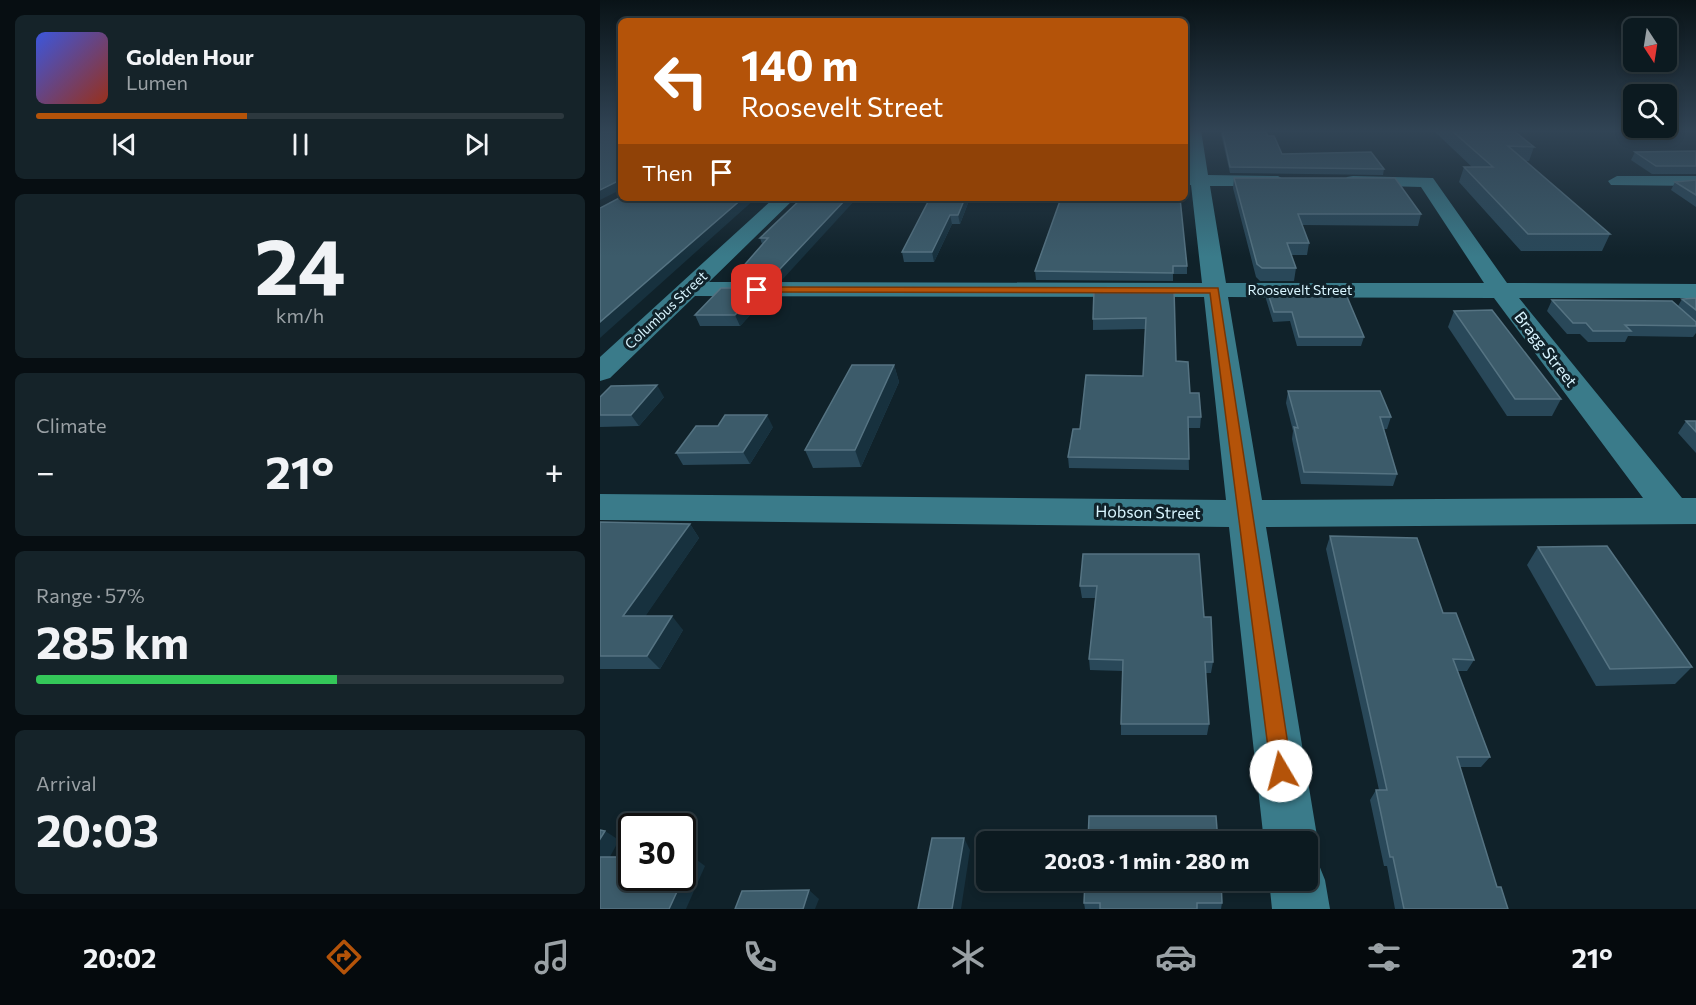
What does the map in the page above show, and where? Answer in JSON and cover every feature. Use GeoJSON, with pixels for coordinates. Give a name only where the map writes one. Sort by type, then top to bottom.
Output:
{"type":"FeatureCollection","features":[{"type":"Feature","properties":{"kind":"street"},"geometry":{"type":"LineString","coordinates":[[1289,831],[1215,290],[1192,180],[1295,181]]}},
{"type":"Feature","properties":{"kind":"street","name":"Bragg Street"},"geometry":{"type":"LineString","coordinates":[[1331,181],[1427,182],[1500,290],[1684,511]]}},
{"type":"Feature","properties":{"kind":"street"},"geometry":{"type":"LineString","coordinates":[[1617,181],[1696,182]]}},
{"type":"Feature","properties":{"kind":"street","name":"Columbus Street"},"geometry":{"type":"LineString","coordinates":[[600,372],[781,201]]}},
{"type":"Feature","properties":{"kind":"street","name":"Roosevelt Street"},"geometry":{"type":"LineString","coordinates":[[688,290],[1696,291]]}},
{"type":"Feature","properties":{"kind":"street","name":"Hobson Street"},"geometry":{"type":"LineString","coordinates":[[600,507],[1246,513],[1684,511]]}},
{"type":"Feature","properties":{"kind":"street"},"geometry":{"type":"LineString","coordinates":[[1299,891],[1301,909]]}},
{"type":"Feature","properties":{"kind":"building"},"geometry":{"type":"Polygon","coordinates":[[[600,172],[618,172],[618,182],[600,190],[600,172]]]}},
{"type":"Feature","properties":{"kind":"building"},"geometry":{"type":"Polygon","coordinates":[[[1469,172],[1539,172],[1610,234],[1528,234],[1469,172]]]}},
{"type":"Feature","properties":{"kind":"building"},"geometry":{"type":"Polygon","coordinates":[[[1234,178],[1395,178],[1421,214],[1298,214],[1309,243],[1287,243],[1296,268],[1262,268],[1257,264],[1234,178]]]}},
{"type":"Feature","properties":{"kind":"building"},"geometry":{"type":"Polygon","coordinates":[[[1696,180],[1696,195],[1675,182],[1696,180]]]}},
{"type":"Feature","properties":{"kind":"building"},"geometry":{"type":"Polygon","coordinates":[[[618,199],[618,201],[740,201],[600,322],[600,208],[618,199]]]}},
{"type":"Feature","properties":{"kind":"building"},"geometry":{"type":"Polygon","coordinates":[[[799,201],[844,201],[779,270],[740,270],[768,238],[760,238],[799,201]]]}},
{"type":"Feature","properties":{"kind":"building"},"geometry":{"type":"Polygon","coordinates":[[[928,201],[964,201],[958,215],[950,215],[932,252],[902,252],[928,201]]]}},
{"type":"Feature","properties":{"kind":"building"},"geometry":{"type":"Polygon","coordinates":[[[1060,201],[1180,201],[1187,266],[1173,266],[1173,273],[1035,271],[1060,201]]]}},
{"type":"Feature","properties":{"kind":"building"},"geometry":{"type":"Polygon","coordinates":[[[721,288],[761,288],[735,315],[695,315],[721,288]]]}},
{"type":"Feature","properties":{"kind":"building"},"geometry":{"type":"Polygon","coordinates":[[[1094,289],[1174,289],[1176,361],[1188,362],[1190,393],[1199,393],[1201,417],[1188,417],[1189,459],[1068,457],[1073,429],[1080,429],[1086,375],[1143,376],[1146,318],[1093,319],[1094,289]]]}},
{"type":"Feature","properties":{"kind":"building"},"geometry":{"type":"Polygon","coordinates":[[[1267,290],[1345,292],[1364,337],[1299,337],[1292,312],[1274,312],[1267,290]]]}},
{"type":"Feature","properties":{"kind":"building"},"geometry":{"type":"Polygon","coordinates":[[[1696,298],[1696,310],[1682,299],[1696,298]]]}},
{"type":"Feature","properties":{"kind":"building"},"geometry":{"type":"Polygon","coordinates":[[[1552,300],[1672,301],[1696,322],[1696,326],[1625,325],[1631,331],[1593,331],[1586,323],[1573,323],[1552,300]]]}},
{"type":"Feature","properties":{"kind":"building"},"geometry":{"type":"Polygon","coordinates":[[[1492,310],[1561,399],[1515,399],[1454,311],[1492,310]]]}},
{"type":"Feature","properties":{"kind":"building"},"geometry":{"type":"Polygon","coordinates":[[[852,365],[894,365],[855,450],[805,450],[852,365]]]}},
{"type":"Feature","properties":{"kind":"building"},"geometry":{"type":"Polygon","coordinates":[[[657,385],[631,415],[600,415],[600,397],[611,386],[657,385]]]}},
{"type":"Feature","properties":{"kind":"building"},"geometry":{"type":"Polygon","coordinates":[[[1288,391],[1380,391],[1391,417],[1380,417],[1397,474],[1304,472],[1294,427],[1298,428],[1288,391]]]}},
{"type":"Feature","properties":{"kind":"building"},"geometry":{"type":"Polygon","coordinates":[[[725,415],[767,415],[743,452],[676,453],[696,426],[718,426],[725,415]]]}},
{"type":"Feature","properties":{"kind":"building"},"geometry":{"type":"Polygon","coordinates":[[[1686,421],[1696,421],[1696,432],[1686,421]]]}},
{"type":"Feature","properties":{"kind":"building"},"geometry":{"type":"Polygon","coordinates":[[[600,522],[690,524],[623,616],[672,616],[647,656],[600,656],[600,522]]]}},
{"type":"Feature","properties":{"kind":"building"},"geometry":{"type":"Polygon","coordinates":[[[1330,536],[1417,538],[1443,613],[1456,613],[1474,660],[1453,659],[1490,757],[1457,757],[1497,887],[1501,887],[1508,909],[1404,909],[1376,790],[1387,790],[1330,536]]]}},
{"type":"Feature","properties":{"kind":"building"},"geometry":{"type":"Polygon","coordinates":[[[1607,546],[1692,667],[1610,669],[1538,547],[1607,546]]]}},
{"type":"Feature","properties":{"kind":"building"},"geometry":{"type":"Polygon","coordinates":[[[1083,554],[1199,554],[1204,617],[1211,617],[1213,662],[1205,662],[1209,724],[1121,724],[1123,660],[1089,659],[1097,586],[1080,586],[1083,554]]]}},
{"type":"Feature","properties":{"kind":"building"},"geometry":{"type":"Polygon","coordinates":[[[1089,816],[1216,816],[1217,831],[1088,831],[1089,816]]]}},
{"type":"Feature","properties":{"kind":"building"},"geometry":{"type":"Polygon","coordinates":[[[932,838],[964,838],[952,909],[918,909],[932,838]]]}},
{"type":"Feature","properties":{"kind":"building"},"geometry":{"type":"Polygon","coordinates":[[[600,857],[618,857],[618,891],[677,891],[669,909],[600,909],[600,857]]]}},
{"type":"Feature","properties":{"kind":"building"},"geometry":{"type":"Polygon","coordinates":[[[809,890],[803,909],[735,909],[742,891],[809,890]]]}},
{"type":"Feature","properties":{"kind":"building"},"geometry":{"type":"Polygon","coordinates":[[[1085,891],[1221,891],[1222,903],[1197,903],[1197,909],[1100,909],[1100,903],[1084,903],[1085,891]]]}},
{"type":"Feature","properties":{"kind":"route"},"geometry":{"type":"LineString","coordinates":[[757,290],[1215,290],[1281,771]]}}]}
